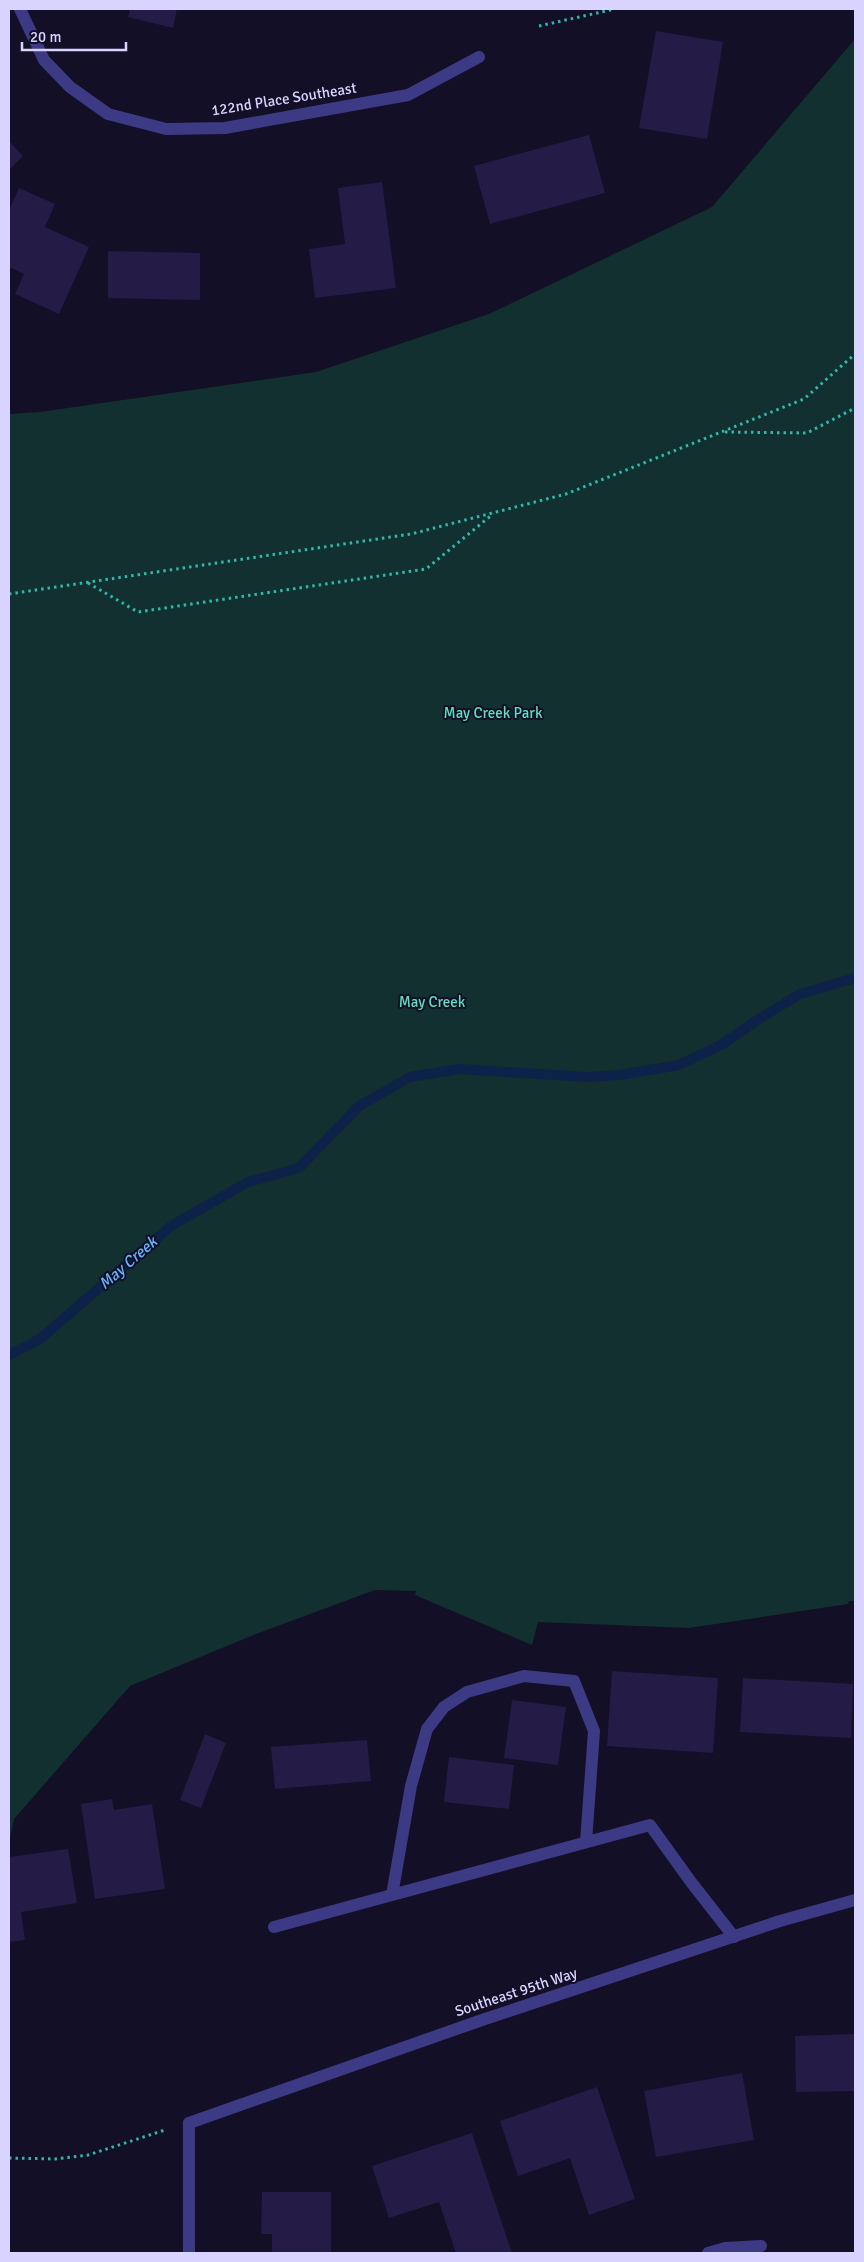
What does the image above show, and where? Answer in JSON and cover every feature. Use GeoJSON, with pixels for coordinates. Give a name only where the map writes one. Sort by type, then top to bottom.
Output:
{"type":"FeatureCollection","features":[{"type":"Feature","properties":{"kind":"street","name":"122nd Place Southeast"},"geometry":{"type":"LineString","coordinates":[[20,9],[44,60],[70,87],[108,114],[166,129],[225,128],[408,95],[479,58]]}},
{"type":"Feature","properties":{"kind":"street"},"geometry":{"type":"LineString","coordinates":[[392,1895],[410,1786],[427,1729],[444,1707],[466,1692],[486,1686],[524,1676],[574,1681],[594,1731],[586,1842]]}},
{"type":"Feature","properties":{"kind":"street"},"geometry":{"type":"LineString","coordinates":[[274,1927],[650,1824],[691,1882],[734,1936]]}},
{"type":"Feature","properties":{"kind":"street","name":"Southeast 95th Way"},"geometry":{"type":"LineString","coordinates":[[189,2123],[482,2020],[780,1921],[855,1900]]}},
{"type":"Feature","properties":{"kind":"street"},"geometry":{"type":"LineString","coordinates":[[189,2123],[189,2253]]}},
{"type":"Feature","properties":{"kind":"street"},"geometry":{"type":"LineString","coordinates":[[708,2253],[725,2248],[761,2246]]}},
{"type":"Feature","properties":{"kind":"path"},"geometry":{"type":"LineString","coordinates":[[539,26],[615,9]]}},
{"type":"Feature","properties":{"kind":"path"},"geometry":{"type":"LineString","coordinates":[[9,594],[411,534],[566,494],[804,399],[855,354]]}},
{"type":"Feature","properties":{"kind":"path"},"geometry":{"type":"LineString","coordinates":[[722,432],[807,433],[855,408]]}},
{"type":"Feature","properties":{"kind":"path"},"geometry":{"type":"LineString","coordinates":[[87,582],[138,612],[426,569],[495,512]]}},
{"type":"Feature","properties":{"kind":"path"},"geometry":{"type":"LineString","coordinates":[[9,2158],[55,2159],[88,2155],[189,2123]]}},
{"type":"Feature","properties":{"kind":"green space","name":"May Creek"},"geometry":{"type":"Polygon","coordinates":[[[855,39],[855,1601],[849,1601],[848,1604],[689,1628],[538,1622],[532,1645],[415,1595],[416,1591],[375,1590],[256,1634],[130,1686],[14,1819],[9,1842],[9,414],[40,412],[316,372],[489,314],[712,207],[855,39]]]}},
{"type":"Feature","properties":{"kind":"building"},"geometry":{"type":"Polygon","coordinates":[[[130,9],[177,9],[173,28],[128,17],[130,9]]]}},
{"type":"Feature","properties":{"kind":"building"},"geometry":{"type":"Polygon","coordinates":[[[656,31],[723,42],[707,139],[639,128],[656,31]]]}},
{"type":"Feature","properties":{"kind":"building"},"geometry":{"type":"Polygon","coordinates":[[[589,135],[605,193],[490,224],[474,166],[589,135]]]}},
{"type":"Feature","properties":{"kind":"building"},"geometry":{"type":"Polygon","coordinates":[[[9,141],[23,156],[9,170],[9,141]]]}},
{"type":"Feature","properties":{"kind":"building"},"geometry":{"type":"Polygon","coordinates":[[[382,182],[396,288],[315,298],[309,249],[345,244],[338,188],[382,182]]]}},
{"type":"Feature","properties":{"kind":"building"},"geometry":{"type":"Polygon","coordinates":[[[19,188],[55,204],[45,227],[89,247],[59,314],[15,294],[24,274],[9,267],[9,210],[19,188]]]}},
{"type":"Feature","properties":{"kind":"building"},"geometry":{"type":"Polygon","coordinates":[[[108,251],[200,253],[200,300],[108,298],[108,251]]]}},
{"type":"Feature","properties":{"kind":"building"},"geometry":{"type":"Polygon","coordinates":[[[612,1671],[718,1678],[713,1753],[607,1746],[612,1671]]]}},
{"type":"Feature","properties":{"kind":"building"},"geometry":{"type":"Polygon","coordinates":[[[743,1678],[853,1684],[851,1738],[740,1732],[743,1678]]]}},
{"type":"Feature","properties":{"kind":"building"},"geometry":{"type":"Polygon","coordinates":[[[512,1700],[566,1707],[558,1765],[504,1758],[512,1700]]]}},
{"type":"Feature","properties":{"kind":"building"},"geometry":{"type":"Polygon","coordinates":[[[205,1734],[226,1743],[201,1808],[180,1800],[205,1734]]]}},
{"type":"Feature","properties":{"kind":"building"},"geometry":{"type":"Polygon","coordinates":[[[367,1740],[371,1781],[275,1789],[271,1747],[367,1740]]]}},
{"type":"Feature","properties":{"kind":"building"},"geometry":{"type":"Polygon","coordinates":[[[449,1757],[514,1765],[509,1809],[444,1802],[449,1757]]]}},
{"type":"Feature","properties":{"kind":"building"},"geometry":{"type":"Polygon","coordinates":[[[112,1799],[114,1810],[152,1804],[165,1889],[95,1899],[81,1804],[112,1799]]]}},
{"type":"Feature","properties":{"kind":"building"},"geometry":{"type":"Polygon","coordinates":[[[68,1849],[77,1903],[21,1912],[25,1940],[9,1942],[9,1857],[68,1849]]]}},
{"type":"Feature","properties":{"kind":"building"},"geometry":{"type":"Polygon","coordinates":[[[855,2034],[855,2091],[796,2092],[795,2036],[855,2034]]]}},
{"type":"Feature","properties":{"kind":"building"},"geometry":{"type":"Polygon","coordinates":[[[742,2073],[754,2140],[656,2157],[644,2091],[742,2073]]]}},
{"type":"Feature","properties":{"kind":"building"},"geometry":{"type":"Polygon","coordinates":[[[597,2087],[635,2199],[589,2215],[570,2158],[518,2176],[500,2121],[597,2087]]]}},
{"type":"Feature","properties":{"kind":"building"},"geometry":{"type":"Polygon","coordinates":[[[472,2133],[512,2253],[456,2253],[439,2202],[389,2218],[372,2166],[472,2133]]]}},
{"type":"Feature","properties":{"kind":"building"},"geometry":{"type":"Polygon","coordinates":[[[262,2192],[331,2192],[331,2253],[272,2253],[272,2234],[261,2234],[262,2192]]]}},
{"type":"Feature","properties":{"kind":"waterway","name":"May Creek"},"geometry":{"type":"LineString","coordinates":[[9,1355],[40,1339],[171,1226],[248,1182],[299,1168],[359,1106],[410,1077],[460,1069],[587,1077],[620,1075],[679,1065],[721,1045],[800,994],[855,978]]}},
{"type":"Feature","properties":{"kind":"park label","name":"May Creek Park"},"geometry":{"type":"Point","coordinates":[493,713]}}]}
